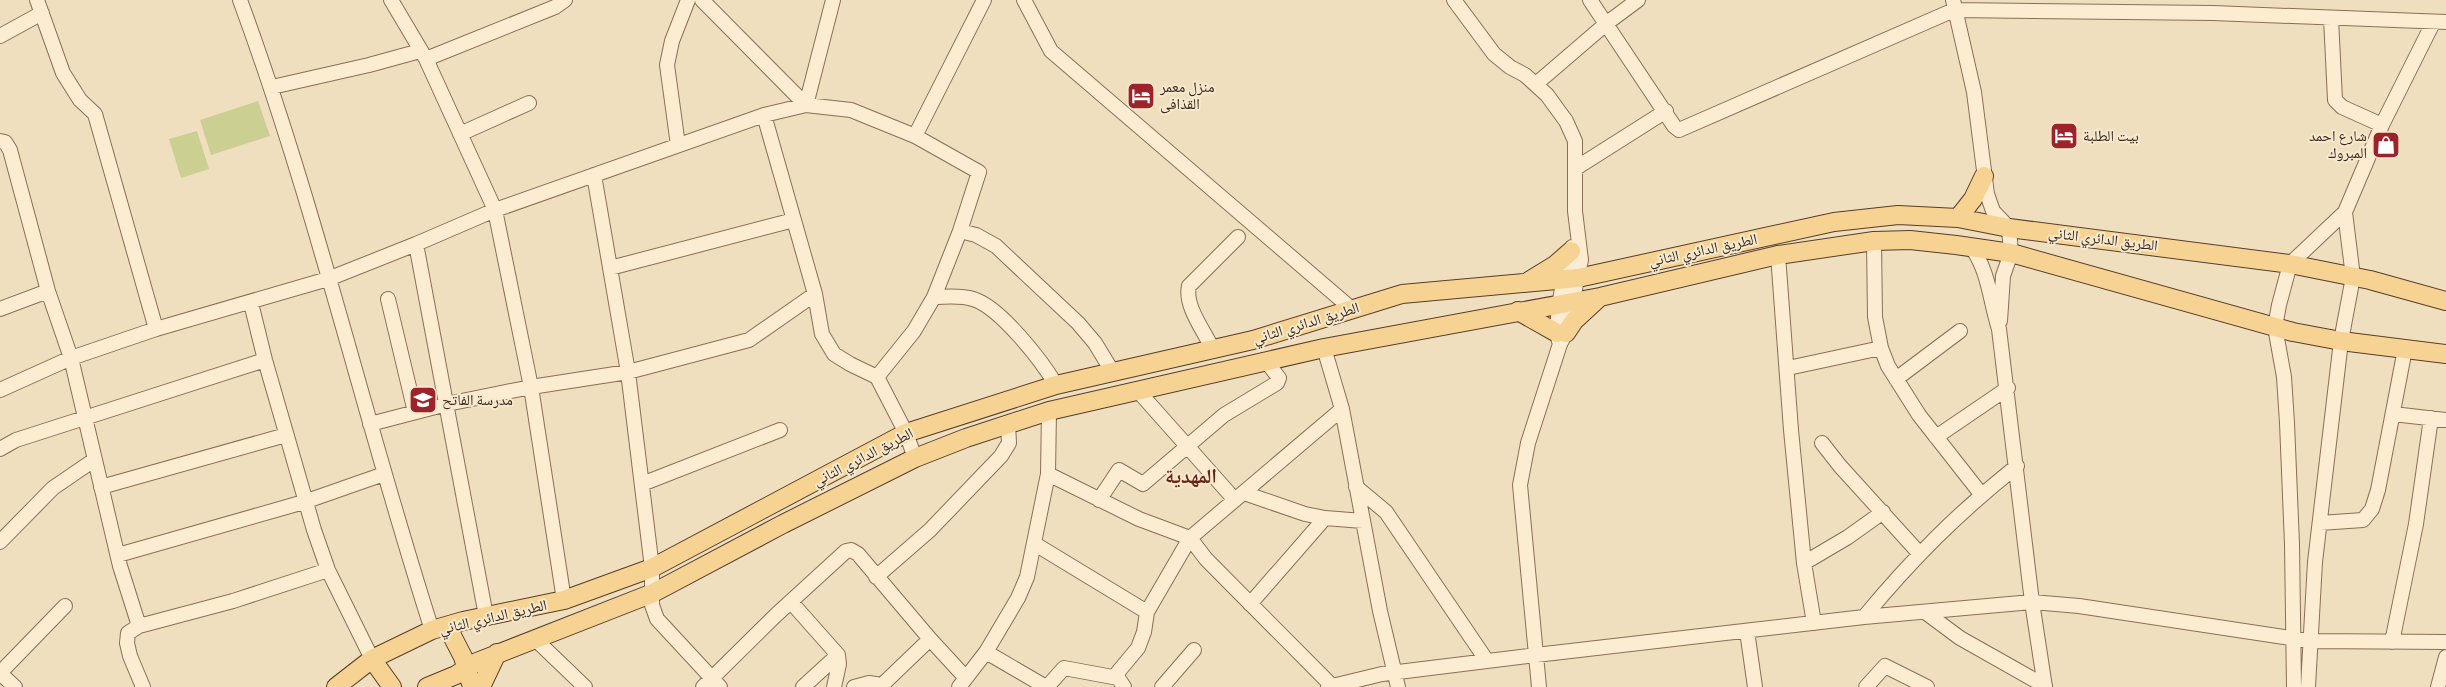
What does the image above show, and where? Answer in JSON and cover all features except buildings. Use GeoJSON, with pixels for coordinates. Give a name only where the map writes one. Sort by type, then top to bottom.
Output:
{"type":"FeatureCollection","features":[{"type":"Feature","properties":{"kind":"main road"},"geometry":{"type":"LineString","coordinates":[[1958,218],[1973,199],[1984,176]]}},
{"type":"Feature","properties":{"kind":"main road","name":"الطريق الدائري الثاني"},"geometry":{"type":"LineString","coordinates":[[336,687],[372,659],[440,628],[486,616],[564,600],[652,568],[906,433],[1056,385],[1213,350],[1402,294],[1572,278],[1834,222],[1898,215],[1958,218],[2009,228],[2290,264],[2353,277]]}},
{"type":"Feature","properties":{"kind":"main road","name":"الطريق الدائري الثاني"},"geometry":{"type":"LineString","coordinates":[[427,687],[497,654],[653,593],[783,524],[915,458],[1008,424],[1049,411],[1139,392],[1266,360],[1600,297],[1778,255],[1874,241],[1935,242],[2010,253],[2275,327],[2341,341],[2446,354]]}},
{"type":"Feature","properties":{"kind":"main road"},"geometry":{"type":"LineString","coordinates":[[1524,284],[1554,266],[1574,243]]}},
{"type":"Feature","properties":{"kind":"main road"},"geometry":{"type":"LineString","coordinates":[[2353,277],[2446,301]]}},
{"type":"Feature","properties":{"kind":"main road"},"geometry":{"type":"LineString","coordinates":[[1518,311],[1561,337],[1574,321],[1600,297]]}},
{"type":"Feature","properties":{"kind":"main road"},"geometry":{"type":"LineString","coordinates":[[440,628],[466,668],[472,687]]}},
{"type":"Feature","properties":{"kind":"main road"},"geometry":{"type":"LineString","coordinates":[[481,687],[497,654]]}},
{"type":"Feature","properties":{"kind":"main road"},"geometry":{"type":"LineString","coordinates":[[372,659],[392,687]]}},
{"type":"Feature","properties":{"kind":"street"},"geometry":{"type":"LineString","coordinates":[[240,0],[272,86],[384,474],[440,628]]}},
{"type":"Feature","properties":{"kind":"street"},"geometry":{"type":"LineString","coordinates":[[391,0],[423,55],[495,210],[531,387],[564,600]]}},
{"type":"Feature","properties":{"kind":"street"},"geometry":{"type":"LineString","coordinates":[[272,86],[423,55],[555,7],[565,0]]}},
{"type":"Feature","properties":{"kind":"street"},"geometry":{"type":"LineString","coordinates":[[678,145],[667,65],[672,41],[688,0]]}},
{"type":"Feature","properties":{"kind":"street"},"geometry":{"type":"LineString","coordinates":[[702,0],[806,105]]}},
{"type":"Feature","properties":{"kind":"street"},"geometry":{"type":"LineString","coordinates":[[806,105],[833,0]]}},
{"type":"Feature","properties":{"kind":"street"},"geometry":{"type":"LineString","coordinates":[[915,136],[984,0]]}},
{"type":"Feature","properties":{"kind":"street"},"geometry":{"type":"LineString","coordinates":[[1024,0],[1051,51],[1353,310]]}},
{"type":"Feature","properties":{"kind":"street"},"geometry":{"type":"LineString","coordinates":[[1454,0],[1494,54],[1536,84],[1557,108],[1571,129],[1575,141],[1574,243],[1581,252],[1566,302],[1561,337],[1528,443],[1520,485],[1539,687]]}},
{"type":"Feature","properties":{"kind":"street"},"geometry":{"type":"LineString","coordinates":[[1590,0],[1666,111],[1674,126],[1682,130],[1954,5],[2214,13],[2440,23],[2382,125],[2345,212],[2290,264],[2282,293],[2275,327],[2284,377],[2287,423],[2294,687]]}},
{"type":"Feature","properties":{"kind":"street"},"geometry":{"type":"LineString","coordinates":[[1536,84],[1607,23],[1638,0]]}},
{"type":"Feature","properties":{"kind":"street"},"geometry":{"type":"LineString","coordinates":[[1954,5],[1974,92],[1984,176],[1990,203],[2000,220],[2009,228],[2010,253],[2003,276],[1999,329]]}},
{"type":"Feature","properties":{"kind":"street"},"geometry":{"type":"LineString","coordinates":[[0,36],[39,7],[63,74],[80,100],[95,114],[156,329]]}},
{"type":"Feature","properties":{"kind":"street"},"geometry":{"type":"LineString","coordinates":[[2331,18],[2335,100],[2342,106],[2382,125]]}},
{"type":"Feature","properties":{"kind":"street"},"geometry":{"type":"LineString","coordinates":[[460,134],[529,104]]}},
{"type":"Feature","properties":{"kind":"street"},"geometry":{"type":"LineString","coordinates":[[0,390],[71,358],[156,329],[251,303],[328,279],[495,210],[764,115],[806,105],[851,110],[915,136],[979,172],[960,231],[934,297],[914,331],[877,377]]}},
{"type":"Feature","properties":{"kind":"street"},"geometry":{"type":"LineString","coordinates":[[1576,168],[1666,111]]}},
{"type":"Feature","properties":{"kind":"street"},"geometry":{"type":"LineString","coordinates":[[764,115],[815,294],[822,334],[830,348],[850,364],[877,377],[906,433],[915,458]]}},
{"type":"Feature","properties":{"kind":"street"},"geometry":{"type":"LineString","coordinates":[[0,141],[5,142],[10,150],[48,291],[71,358],[118,555],[139,626]]}},
{"type":"Feature","properties":{"kind":"street"},"geometry":{"type":"LineString","coordinates":[[594,175],[628,372],[652,568],[652,606],[657,619],[712,684],[791,602],[849,550],[858,554],[930,640],[962,682],[986,652],[1018,598],[1027,577],[1036,544],[1048,474],[1049,411]]}},
{"type":"Feature","properties":{"kind":"street"},"geometry":{"type":"LineString","coordinates":[[2308,687],[2315,562],[2341,341],[2353,277],[2345,212]]}},
{"type":"Feature","properties":{"kind":"street"},"geometry":{"type":"LineString","coordinates":[[610,268],[794,220]]}},
{"type":"Feature","properties":{"kind":"street"},"geometry":{"type":"LineString","coordinates":[[960,231],[976,235],[996,246],[1078,323],[1095,343],[1112,371]]}},
{"type":"Feature","properties":{"kind":"street"},"geometry":{"type":"LineString","coordinates":[[1213,350],[1188,297],[1189,286],[1238,237]]}},
{"type":"Feature","properties":{"kind":"street"},"geometry":{"type":"LineString","coordinates":[[1874,241],[1875,317],[1881,348],[1888,366],[1936,437],[1981,494]]}},
{"type":"Feature","properties":{"kind":"street"},"geometry":{"type":"LineString","coordinates":[[416,244],[486,616]]}},
{"type":"Feature","properties":{"kind":"street"},"geometry":{"type":"LineString","coordinates":[[1972,248],[1985,270],[1991,303],[1999,329],[2008,388],[2032,602],[2045,687]]}},
{"type":"Feature","properties":{"kind":"street"},"geometry":{"type":"LineString","coordinates":[[1778,255],[1788,368],[1791,430],[1804,563],[1814,623]]}},
{"type":"Feature","properties":{"kind":"street"},"geometry":{"type":"LineString","coordinates":[[0,309],[48,291]]}},
{"type":"Feature","properties":{"kind":"street"},"geometry":{"type":"LineString","coordinates":[[370,424],[447,404],[531,387],[628,372],[749,340],[815,294]]}},
{"type":"Feature","properties":{"kind":"street"},"geometry":{"type":"LineString","coordinates":[[934,297],[973,299],[993,310],[1032,350],[1056,385]]}},
{"type":"Feature","properties":{"kind":"street"},"geometry":{"type":"LineString","coordinates":[[388,300],[415,412]]}},
{"type":"Feature","properties":{"kind":"street"},"geometry":{"type":"LineString","coordinates":[[251,303],[304,502],[328,570],[372,659]]}},
{"type":"Feature","properties":{"kind":"street"},"geometry":{"type":"LineString","coordinates":[[1896,379],[1960,331]]}},
{"type":"Feature","properties":{"kind":"street"},"geometry":{"type":"LineString","coordinates":[[1324,348],[1342,409],[1362,521],[1398,687]]}},
{"type":"Feature","properties":{"kind":"street"},"geometry":{"type":"LineString","coordinates":[[1788,368],[1881,348]]}},
{"type":"Feature","properties":{"kind":"street"},"geometry":{"type":"LineString","coordinates":[[2320,523],[2363,520],[2372,509],[2378,490],[2405,349]]}},
{"type":"Feature","properties":{"kind":"street"},"geometry":{"type":"LineString","coordinates":[[0,449],[16,440],[265,360]]}},
{"type":"Feature","properties":{"kind":"street"},"geometry":{"type":"LineString","coordinates":[[1099,500],[1119,470],[1142,484],[1224,416],[1277,383],[1279,378],[1266,360]]}},
{"type":"Feature","properties":{"kind":"street"},"geometry":{"type":"LineString","coordinates":[[1936,437],[2008,388]]}},
{"type":"Feature","properties":{"kind":"street"},"geometry":{"type":"LineString","coordinates":[[1139,392],[1187,445],[1240,497],[1325,518],[1362,521]]}},
{"type":"Feature","properties":{"kind":"street"},"geometry":{"type":"LineString","coordinates":[[986,652],[1046,687],[1064,668],[1121,683],[1118,672],[1138,648],[1144,632],[1147,612],[1190,538],[1342,409]]}},
{"type":"Feature","properties":{"kind":"street"},"geometry":{"type":"LineString","coordinates":[[2392,414],[2446,420]]}},
{"type":"Feature","properties":{"kind":"street"},"geometry":{"type":"LineString","coordinates":[[2392,642],[2416,524],[2431,418]]}},
{"type":"Feature","properties":{"kind":"street"},"geometry":{"type":"LineString","coordinates":[[876,577],[930,530],[1001,456],[1008,443],[1008,424]]}},
{"type":"Feature","properties":{"kind":"street"},"geometry":{"type":"LineString","coordinates":[[642,484],[780,430]]}},
{"type":"Feature","properties":{"kind":"street"},"geometry":{"type":"LineString","coordinates":[[102,487],[286,435]]}},
{"type":"Feature","properties":{"kind":"street"},"geometry":{"type":"LineString","coordinates":[[1822,443],[1840,466],[1919,553]]}},
{"type":"Feature","properties":{"kind":"street"},"geometry":{"type":"LineString","coordinates":[[0,542],[53,488],[94,460]]}},
{"type":"Feature","properties":{"kind":"street"},"geometry":{"type":"LineString","coordinates":[[1864,617],[1919,553],[1981,494],[2017,466]]}},
{"type":"Feature","properties":{"kind":"street"},"geometry":{"type":"LineString","coordinates":[[118,555],[304,502],[384,474]]}},
{"type":"Feature","properties":{"kind":"street"},"geometry":{"type":"LineString","coordinates":[[1048,474],[1140,519],[1190,538],[1206,559],[1330,686],[1394,673],[1536,655],[1864,617],[2032,602],[2079,606],[2310,641],[2446,642]]}},
{"type":"Feature","properties":{"kind":"street"},"geometry":{"type":"LineString","coordinates":[[1356,487],[1386,512],[1488,661]]}},
{"type":"Feature","properties":{"kind":"street"},"geometry":{"type":"LineString","coordinates":[[1804,563],[1848,537],[1883,512]]}},
{"type":"Feature","properties":{"kind":"street"},"geometry":{"type":"LineString","coordinates":[[1250,604],[1325,518]]}},
{"type":"Feature","properties":{"kind":"street"},"geometry":{"type":"LineString","coordinates":[[1036,544],[1147,612]]}},
{"type":"Feature","properties":{"kind":"street"},"geometry":{"type":"LineString","coordinates":[[143,687],[127,643],[128,633],[139,626],[233,601],[328,570]]}},
{"type":"Feature","properties":{"kind":"street"},"geometry":{"type":"LineString","coordinates":[[791,602],[838,655],[840,664],[834,687]]}},
{"type":"Feature","properties":{"kind":"street"},"geometry":{"type":"LineString","coordinates":[[15,687],[0,673],[65,606]]}},
{"type":"Feature","properties":{"kind":"street"},"geometry":{"type":"LineString","coordinates":[[1925,612],[1960,638],[2045,687]]}},
{"type":"Feature","properties":{"kind":"street"},"geometry":{"type":"LineString","coordinates":[[1747,631],[1755,687]]}},
{"type":"Feature","properties":{"kind":"street"},"geometry":{"type":"LineString","coordinates":[[535,639],[584,687]]}},
{"type":"Feature","properties":{"kind":"street"},"geometry":{"type":"LineString","coordinates":[[854,687],[868,683],[882,685],[930,640]]}},
{"type":"Feature","properties":{"kind":"street"},"geometry":{"type":"LineString","coordinates":[[1162,687],[1194,650]]}},
{"type":"Feature","properties":{"kind":"street"},"geometry":{"type":"LineString","coordinates":[[803,687],[838,655]]}},
{"type":"Feature","properties":{"kind":"street"},"geometry":{"type":"LineString","coordinates":[[2438,687],[2446,657]]}},
{"type":"Feature","properties":{"kind":"street"},"geometry":{"type":"LineString","coordinates":[[1866,687],[1886,666],[1927,687]]}},
{"type":"Feature","properties":{"kind":"green space"},"geometry":{"type":"Polygon","coordinates":[[[258,101],[270,136],[211,155],[200,120],[258,101]]]}},
{"type":"Feature","properties":{"kind":"green space"},"geometry":{"type":"Polygon","coordinates":[[[197,131],[209,169],[181,178],[169,139],[197,131]]]}},
{"type":"Feature","properties":{"kind":"place","name":"منزل معمر القذافى"},"geometry":{"type":"Point","coordinates":[1141,96]}},
{"type":"Feature","properties":{"kind":"place","name":"بيت الطلبة"},"geometry":{"type":"Point","coordinates":[2064,136]}},
{"type":"Feature","properties":{"kind":"place","name":"شارع احمد المبروك"},"geometry":{"type":"Point","coordinates":[2386,145]}},
{"type":"Feature","properties":{"kind":"place","name":"مدرسة الفاتح"},"geometry":{"type":"Point","coordinates":[423,400]}},
{"type":"Feature","properties":{"kind":"district","name":"المهدية"},"geometry":{"type":"Point","coordinates":[1191,476]}}]}
